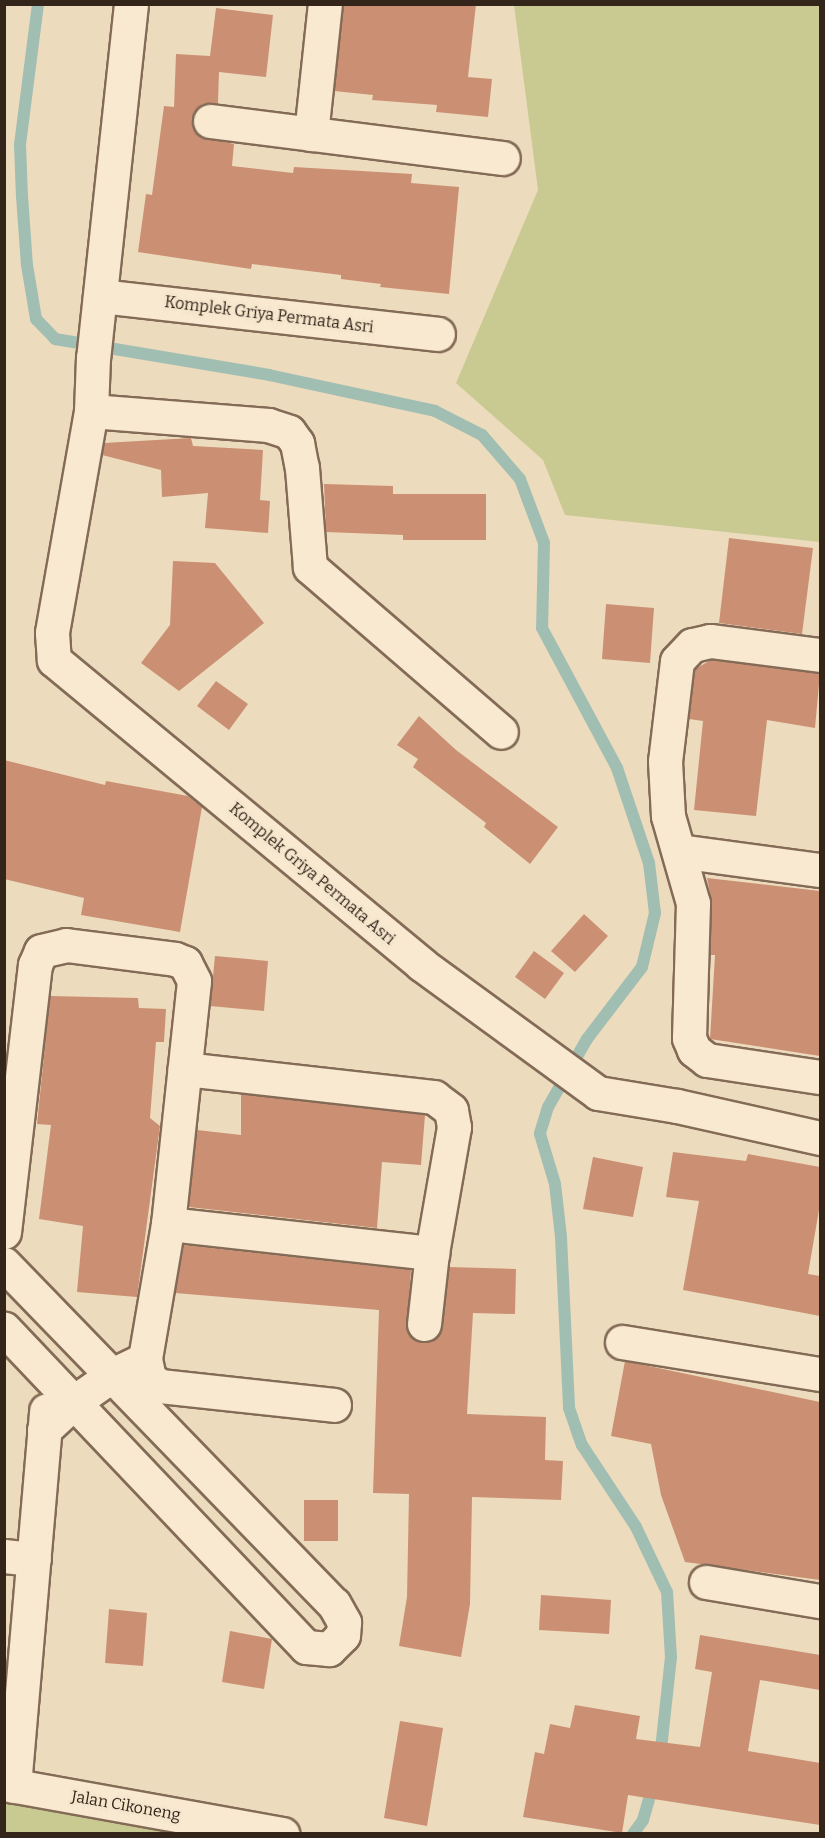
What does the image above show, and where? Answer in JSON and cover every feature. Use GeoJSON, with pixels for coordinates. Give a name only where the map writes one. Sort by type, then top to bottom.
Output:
{"type":"FeatureCollection","features":[{"type":"Feature","properties":{"kind":"street","name":"Komplek Griya Permata Asri"},"geometry":{"type":"LineString","coordinates":[[131,4],[93,357],[91,411],[52,633],[54,660],[421,964],[534,1050],[598,1093],[820,1138]]}},
{"type":"Feature","properties":{"kind":"street"},"geometry":{"type":"LineString","coordinates":[[311,134],[325,4]]}},
{"type":"Feature","properties":{"kind":"street"},"geometry":{"type":"LineString","coordinates":[[210,121],[503,158]]}},
{"type":"Feature","properties":{"kind":"street","name":"Komplek Griya Permata Asri"},"geometry":{"type":"LineString","coordinates":[[98,308],[438,334]]}},
{"type":"Feature","properties":{"kind":"street"},"geometry":{"type":"LineString","coordinates":[[91,411],[268,425],[288,432],[297,443],[302,468],[310,567],[501,732]]}},
{"type":"Feature","properties":{"kind":"street"},"geometry":{"type":"LineString","coordinates":[[820,655],[710,641],[692,645],[677,661],[665,761],[668,816],[680,851],[693,903],[689,1038],[694,1050],[707,1060],[820,1077]]}},
{"type":"Feature","properties":{"kind":"street"},"geometry":{"type":"LineString","coordinates":[[680,851],[820,870]]}},
{"type":"Feature","properties":{"kind":"street"},"geometry":{"type":"LineString","coordinates":[[4,1232],[35,965],[41,951],[66,945],[175,959],[184,963],[194,981],[168,1224],[145,1359],[149,1378],[160,1386],[334,1405]]}},
{"type":"Feature","properties":{"kind":"street"},"geometry":{"type":"LineString","coordinates":[[184,1069],[403,1092],[444,1102],[454,1127],[432,1253],[424,1324]]}},
{"type":"Feature","properties":{"kind":"street"},"geometry":{"type":"LineString","coordinates":[[168,1224],[432,1253]]}},
{"type":"Feature","properties":{"kind":"street"},"geometry":{"type":"LineString","coordinates":[[4,1264],[114,1374],[334,1604],[344,1630],[329,1649],[311,1650],[284,1627],[74,1402],[49,1372],[4,1329]]}},
{"type":"Feature","properties":{"kind":"street"},"geometry":{"type":"LineString","coordinates":[[9,1785],[19,1557],[44,1430],[49,1372],[61,1323]]}},
{"type":"Feature","properties":{"kind":"street"},"geometry":{"type":"LineString","coordinates":[[622,1342],[820,1374]]}},
{"type":"Feature","properties":{"kind":"street"},"geometry":{"type":"LineString","coordinates":[[44,1430],[74,1402],[114,1374],[145,1359]]}},
{"type":"Feature","properties":{"kind":"street"},"geometry":{"type":"LineString","coordinates":[[706,1582],[820,1601]]}},
{"type":"Feature","properties":{"kind":"street","name":"Jalan Cikoneng"},"geometry":{"type":"LineString","coordinates":[[9,1785],[283,1833]]}},
{"type":"Feature","properties":{"kind":"green space"},"geometry":{"type":"Polygon","coordinates":[[[514,5],[820,5],[820,542],[565,515],[543,460],[456,383],[538,190],[514,5]]]}},
{"type":"Feature","properties":{"kind":"green space"},"geometry":{"type":"Polygon","coordinates":[[[5,1800],[193,1833],[5,1833],[5,1800]]]}},
{"type":"Feature","properties":{"kind":"building"},"geometry":{"type":"Polygon","coordinates":[[[343,4],[476,4],[468,77],[492,79],[488,117],[436,112],[437,105],[372,100],[373,95],[334,91],[343,4]]]}},
{"type":"Feature","properties":{"kind":"building"},"geometry":{"type":"Polygon","coordinates":[[[216,8],[273,15],[266,77],[219,72],[218,103],[202,104],[192,118],[198,136],[234,144],[232,166],[293,173],[294,167],[412,174],[411,183],[459,187],[449,294],[380,287],[381,284],[341,279],[341,275],[252,264],[251,269],[138,252],[146,194],[152,195],[164,106],[174,107],[176,54],[210,56],[216,8]]]}},
{"type":"Feature","properties":{"kind":"building"},"geometry":{"type":"Polygon","coordinates":[[[191,438],[193,446],[263,450],[260,500],[270,501],[268,533],[205,528],[208,493],[162,497],[161,470],[102,455],[104,443],[191,438]]]}},
{"type":"Feature","properties":{"kind":"building"},"geometry":{"type":"Polygon","coordinates":[[[324,484],[393,486],[393,494],[486,494],[486,540],[403,540],[403,535],[326,532],[324,484]]]}},
{"type":"Feature","properties":{"kind":"building"},"geometry":{"type":"Polygon","coordinates":[[[729,538],[813,548],[802,634],[719,623],[729,538]]]}},
{"type":"Feature","properties":{"kind":"building"},"geometry":{"type":"Polygon","coordinates":[[[173,561],[215,563],[264,623],[179,691],[141,663],[170,625],[173,561]]]}},
{"type":"Feature","properties":{"kind":"building"},"geometry":{"type":"Polygon","coordinates":[[[606,604],[654,608],[650,663],[602,659],[606,604]]]}},
{"type":"Feature","properties":{"kind":"building"},"geometry":{"type":"Polygon","coordinates":[[[711,660],[820,673],[815,728],[767,720],[756,816],[694,810],[703,721],[689,719],[695,669],[711,660]]]}},
{"type":"Feature","properties":{"kind":"building"},"geometry":{"type":"Polygon","coordinates":[[[216,681],[248,704],[229,730],[197,706],[216,681]]]}},
{"type":"Feature","properties":{"kind":"building"},"geometry":{"type":"Polygon","coordinates":[[[419,716],[456,750],[558,827],[530,864],[484,827],[486,823],[413,767],[418,759],[397,745],[419,716]]]}},
{"type":"Feature","properties":{"kind":"building"},"geometry":{"type":"Polygon","coordinates":[[[4,760],[105,785],[106,781],[188,796],[202,807],[180,932],[81,915],[84,898],[4,879],[4,760]]]}},
{"type":"Feature","properties":{"kind":"building"},"geometry":{"type":"Polygon","coordinates":[[[707,878],[820,891],[820,1056],[710,1039],[715,955],[710,955],[712,904],[707,878]]]}},
{"type":"Feature","properties":{"kind":"building"},"geometry":{"type":"Polygon","coordinates":[[[584,914],[608,936],[575,972],[551,951],[584,914]]]}},
{"type":"Feature","properties":{"kind":"building"},"geometry":{"type":"Polygon","coordinates":[[[534,951],[564,973],[545,999],[515,977],[534,951]]]}},
{"type":"Feature","properties":{"kind":"building"},"geometry":{"type":"Polygon","coordinates":[[[215,956],[268,961],[264,1011],[210,1006],[215,956]]]}},
{"type":"Feature","properties":{"kind":"building"},"geometry":{"type":"Polygon","coordinates":[[[50,996],[138,998],[139,1008],[166,1009],[164,1042],[156,1042],[150,1118],[160,1126],[137,1297],[77,1292],[83,1226],[39,1219],[51,1125],[37,1124],[50,996]]]}},
{"type":"Feature","properties":{"kind":"building"},"geometry":{"type":"Polygon","coordinates":[[[241,1094],[425,1115],[421,1165],[382,1162],[377,1228],[189,1207],[197,1130],[241,1135],[241,1094]]]}},
{"type":"Feature","properties":{"kind":"building"},"geometry":{"type":"Polygon","coordinates":[[[673,1152],[746,1161],[748,1154],[820,1167],[820,1204],[808,1274],[820,1276],[820,1316],[683,1290],[699,1201],[666,1197],[673,1152]]]}},
{"type":"Feature","properties":{"kind":"building"},"geometry":{"type":"Polygon","coordinates":[[[593,1157],[643,1167],[633,1217],[583,1209],[593,1157]]]}},
{"type":"Feature","properties":{"kind":"building"},"geometry":{"type":"Polygon","coordinates":[[[184,1245],[411,1270],[407,1331],[422,1343],[432,1341],[442,1327],[449,1267],[516,1269],[515,1314],[473,1313],[467,1414],[546,1417],[545,1460],[563,1461],[561,1500],[472,1497],[470,1604],[461,1657],[399,1646],[407,1597],[409,1494],[373,1493],[379,1310],[175,1293],[184,1245]]]}},
{"type":"Feature","properties":{"kind":"building"},"geometry":{"type":"Polygon","coordinates":[[[625,1361],[820,1402],[820,1580],[685,1562],[661,1495],[651,1444],[611,1436],[625,1361]]]}},
{"type":"Feature","properties":{"kind":"building"},"geometry":{"type":"Polygon","coordinates":[[[304,1500],[338,1500],[338,1541],[304,1541],[304,1500]]]}},
{"type":"Feature","properties":{"kind":"building"},"geometry":{"type":"Polygon","coordinates":[[[541,1595],[611,1600],[609,1634],[539,1630],[541,1595]]]}},
{"type":"Feature","properties":{"kind":"building"},"geometry":{"type":"Polygon","coordinates":[[[109,1609],[147,1613],[143,1666],[105,1663],[109,1609]]]}},
{"type":"Feature","properties":{"kind":"building"},"geometry":{"type":"Polygon","coordinates":[[[230,1631],[272,1639],[264,1689],[222,1682],[230,1631]]]}},
{"type":"Feature","properties":{"kind":"building"},"geometry":{"type":"Polygon","coordinates":[[[700,1635],[820,1655],[820,1690],[760,1680],[748,1751],[820,1763],[820,1825],[628,1795],[622,1833],[523,1817],[535,1752],[544,1754],[550,1724],[570,1728],[575,1705],[640,1716],[636,1739],[700,1747],[712,1672],[695,1669],[700,1635]]]}},
{"type":"Feature","properties":{"kind":"building"},"geometry":{"type":"Polygon","coordinates":[[[400,1721],[443,1728],[427,1826],[384,1818],[400,1721]]]}},
{"type":"Feature","properties":{"kind":"waterway"},"geometry":{"type":"LineString","coordinates":[[38,4],[20,145],[27,265],[36,319],[55,339],[269,375],[435,411],[482,435],[520,479],[544,543],[542,628],[617,768],[649,863],[655,913],[642,967],[587,1039],[548,1107],[540,1134],[555,1184],[561,1237],[569,1408],[582,1445],[636,1527],[667,1592],[671,1657],[660,1758]]}},
{"type":"Feature","properties":{"kind":"waterway"},"geometry":{"type":"LineString","coordinates":[[633,1834],[643,1820],[653,1784]]}}]}
